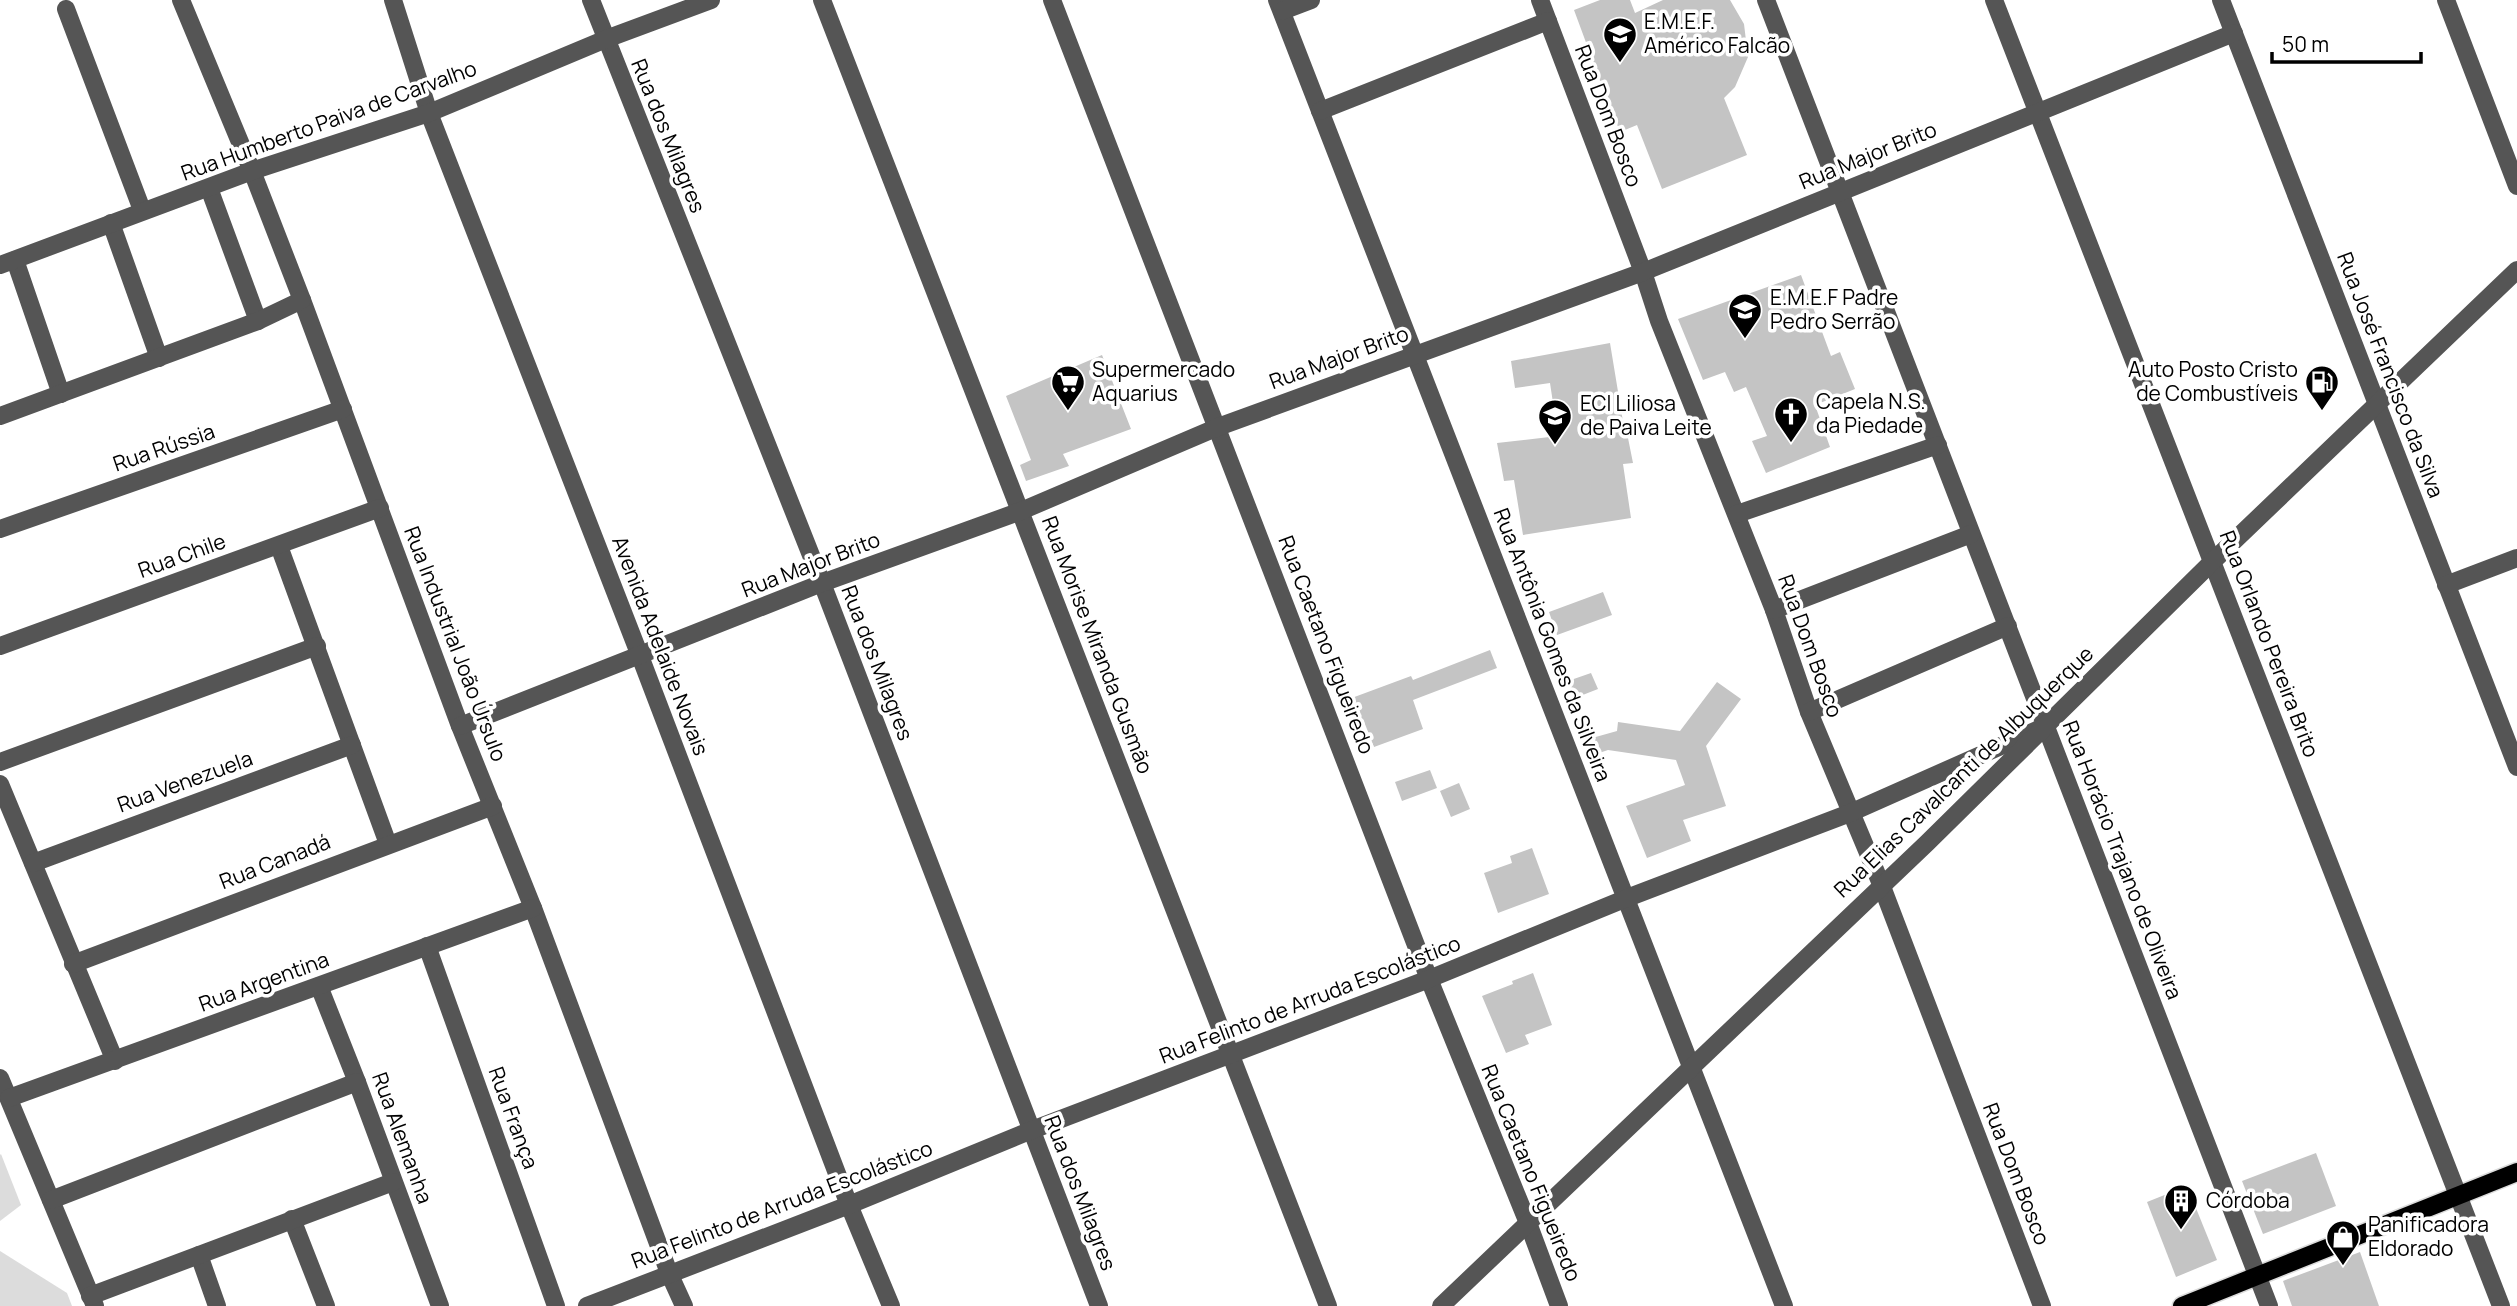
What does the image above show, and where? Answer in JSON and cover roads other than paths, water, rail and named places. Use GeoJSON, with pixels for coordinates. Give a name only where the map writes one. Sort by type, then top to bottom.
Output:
{"type":"FeatureCollection","features":[{"type":"Feature","properties":{"kind":"main road"},"geometry":{"type":"LineString","coordinates":[[2182,1306],[2517,1172]]}},
{"type":"Feature","properties":{"kind":"street","name":"Rua Industrial João Úrsulo"},"geometry":{"type":"LineString","coordinates":[[181,0],[302,300],[460,726],[533,908],[669,1273],[684,1306]]}},
{"type":"Feature","properties":{"kind":"street","name":"Avenida Adelaide Novais"},"geometry":{"type":"LineString","coordinates":[[393,0],[429,113],[849,1205],[891,1306]]}},
{"type":"Feature","properties":{"kind":"street","name":"Rua dos Milagres"},"geometry":{"type":"LineString","coordinates":[[591,0],[822,583],[1099,1306]]}},
{"type":"Feature","properties":{"kind":"street","name":"Rua Humberto Paiva de Carvalho"},"geometry":{"type":"LineString","coordinates":[[7,262],[252,171],[429,113],[606,39],[711,0]]}},
{"type":"Feature","properties":{"kind":"street","name":"Rua Morise Miranda Gusmão"},"geometry":{"type":"LineString","coordinates":[[822,0],[1328,1306]]}},
{"type":"Feature","properties":{"kind":"street","name":"Rua Caetano Figueiredo"},"geometry":{"type":"LineString","coordinates":[[1052,0],[1429,979],[1559,1306]]}},
{"type":"Feature","properties":{"kind":"street"},"geometry":{"type":"LineString","coordinates":[[1280,5],[1311,0]]}},
{"type":"Feature","properties":{"kind":"street","name":"Rua Dom Bosco"},"geometry":{"type":"LineString","coordinates":[[1540,0],[1659,321],[1774,610],[1809,712],[1881,884],[2042,1306]]}},
{"type":"Feature","properties":{"kind":"street","name":"Rua Horácio Trajano de Oliveira"},"geometry":{"type":"LineString","coordinates":[[1766,0],[2269,1306]]}},
{"type":"Feature","properties":{"kind":"street","name":"Rua Orlando Pereira Brito"},"geometry":{"type":"LineString","coordinates":[[1993,0],[2501,1306]]}},
{"type":"Feature","properties":{"kind":"street","name":"Rua José Francisco da Silva"},"geometry":{"type":"LineString","coordinates":[[2221,0],[2517,766]]}},
{"type":"Feature","properties":{"kind":"street"},"geometry":{"type":"LineString","coordinates":[[2446,0],[2517,186]]}},
{"type":"Feature","properties":{"kind":"street","name":"Rua Antônia Gomes da Silveira"},"geometry":{"type":"LineString","coordinates":[[1280,5],[1784,1306]]}},
{"type":"Feature","properties":{"kind":"street"},"geometry":{"type":"LineString","coordinates":[[66,9],[142,211]]}},
{"type":"Feature","properties":{"kind":"street"},"geometry":{"type":"LineString","coordinates":[[1320,111],[1548,21]]}},
{"type":"Feature","properties":{"kind":"street","name":"Rua Major Brito"},"geometry":{"type":"LineString","coordinates":[[460,726],[822,583],[1021,511],[1218,427],[1643,272],[2234,33]]}},
{"type":"Feature","properties":{"kind":"street"},"geometry":{"type":"LineString","coordinates":[[209,188],[258,321]]}},
{"type":"Feature","properties":{"kind":"street"},"geometry":{"type":"LineString","coordinates":[[111,223],[159,358]]}},
{"type":"Feature","properties":{"kind":"street"},"geometry":{"type":"LineString","coordinates":[[7,262],[61,394]]}},
{"type":"Feature","properties":{"kind":"street","name":"Rua Elias Cavalcanti de Albuquerque"},"geometry":{"type":"LineString","coordinates":[[1441,1306],[1927,843],[2213,561],[2517,270]]}},
{"type":"Feature","properties":{"kind":"street"},"geometry":{"type":"LineString","coordinates":[[0,416],[258,321],[302,300]]}},
{"type":"Feature","properties":{"kind":"street","name":"Rua Rússia"},"geometry":{"type":"LineString","coordinates":[[0,529],[342,409]]}},
{"type":"Feature","properties":{"kind":"street"},"geometry":{"type":"LineString","coordinates":[[1737,514],[1937,445]]}},
{"type":"Feature","properties":{"kind":"street","name":"Rua Chile"},"geometry":{"type":"LineString","coordinates":[[0,646],[380,508]]}},
{"type":"Feature","properties":{"kind":"street"},"geometry":{"type":"LineString","coordinates":[[1774,610],[1971,534]]}},
{"type":"Feature","properties":{"kind":"street"},"geometry":{"type":"LineString","coordinates":[[279,546],[388,844]]}},
{"type":"Feature","properties":{"kind":"street"},"geometry":{"type":"LineString","coordinates":[[2446,585],[2517,558]]}},
{"type":"Feature","properties":{"kind":"street"},"geometry":{"type":"LineString","coordinates":[[1809,712],[2008,626]]}},
{"type":"Feature","properties":{"kind":"street"},"geometry":{"type":"LineString","coordinates":[[0,762],[317,646]]}},
{"type":"Feature","properties":{"kind":"street","name":"Rua Felinto de Arruda Escolástico"},"geometry":{"type":"LineString","coordinates":[[587,1306],[849,1205],[1032,1130],[1429,979],[1627,898],[1850,813],[2046,726]]}},
{"type":"Feature","properties":{"kind":"street","name":"Rua Venezuela"},"geometry":{"type":"LineString","coordinates":[[33,863],[352,745]]}},
{"type":"Feature","properties":{"kind":"street"},"geometry":{"type":"LineString","coordinates":[[0,784],[115,1061]]}},
{"type":"Feature","properties":{"kind":"street","name":"Rua Canadá"},"geometry":{"type":"LineString","coordinates":[[73,964],[493,806]]}},
{"type":"Feature","properties":{"kind":"street","name":"Rua Argentina"},"geometry":{"type":"LineString","coordinates":[[9,1098],[533,908]]}},
{"type":"Feature","properties":{"kind":"street","name":"Rua França"},"geometry":{"type":"LineString","coordinates":[[427,946],[556,1306]]}},
{"type":"Feature","properties":{"kind":"street","name":"Rua Alemanha"},"geometry":{"type":"LineString","coordinates":[[319,986],[440,1306]]}},
{"type":"Feature","properties":{"kind":"street"},"geometry":{"type":"LineString","coordinates":[[0,1078],[93,1301],[199,1255],[393,1182]]}},
{"type":"Feature","properties":{"kind":"street"},"geometry":{"type":"LineString","coordinates":[[51,1200],[357,1082]]}},
{"type":"Feature","properties":{"kind":"street"},"geometry":{"type":"LineString","coordinates":[[292,1219],[326,1306]]}},
{"type":"Feature","properties":{"kind":"street"},"geometry":{"type":"LineString","coordinates":[[199,1255],[217,1306]]}},
{"type":"Feature","properties":{"kind":"place","name":"E.M.E.F. Américo Falcão"},"geometry":{"type":"Point","coordinates":[1620,64]}},
{"type":"Feature","properties":{"kind":"place","name":"E.M.E.F Padre Pedro Serrão"},"geometry":{"type":"Point","coordinates":[1745,340]}},
{"type":"Feature","properties":{"kind":"place","name":"Supermercado Aquarius"},"geometry":{"type":"Point","coordinates":[1068,412]}},
{"type":"Feature","properties":{"kind":"place","name":"Auto Posto Cristo de Combustíveis"},"geometry":{"type":"Point","coordinates":[2322,412]}},
{"type":"Feature","properties":{"kind":"place","name":"Capela N.S. da Piedade"},"geometry":{"type":"Point","coordinates":[1791,444]}},
{"type":"Feature","properties":{"kind":"place","name":"ECI Liliosa de Paiva Leite"},"geometry":{"type":"Point","coordinates":[1555,446]}},
{"type":"Feature","properties":{"kind":"place","name":"Córdoba"},"geometry":{"type":"Point","coordinates":[2181,1231]}},
{"type":"Feature","properties":{"kind":"place","name":"Panificadora Eldorado"},"geometry":{"type":"Point","coordinates":[2343,1267]}}]}
